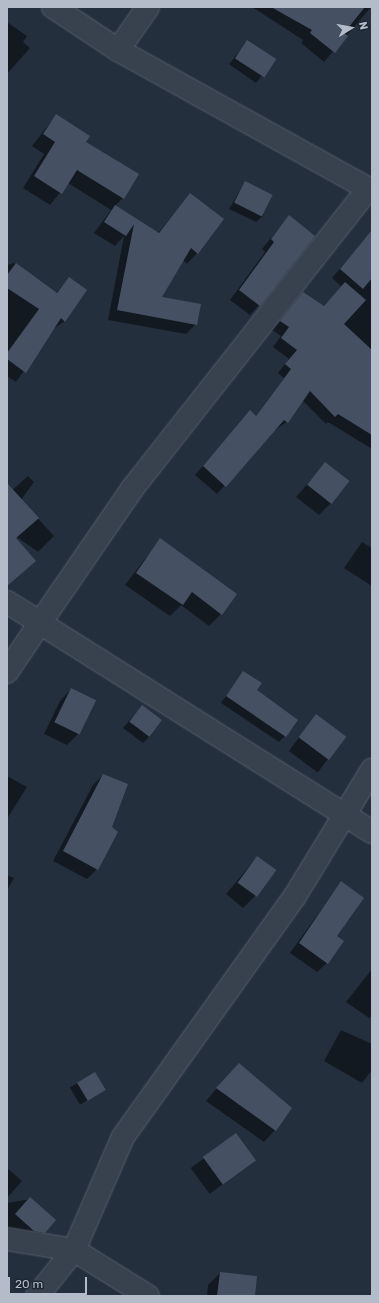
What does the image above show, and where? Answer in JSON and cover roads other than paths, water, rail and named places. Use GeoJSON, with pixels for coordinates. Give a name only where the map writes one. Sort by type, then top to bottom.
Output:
{"type":"FeatureCollection","features":[{"type":"Feature","properties":{"kind":"street"},"geometry":{"type":"LineString","coordinates":[[7,672],[132,489],[370,190],[118,50],[53,7]]}},
{"type":"Feature","properties":{"kind":"street"},"geometry":{"type":"LineString","coordinates":[[118,50],[148,7]]}},
{"type":"Feature","properties":{"kind":"street"},"geometry":{"type":"LineString","coordinates":[[7,602],[372,832]]}},
{"type":"Feature","properties":{"kind":"street"},"geometry":{"type":"LineString","coordinates":[[37,1296],[74,1250],[123,1137],[295,896],[372,770]]}},
{"type":"Feature","properties":{"kind":"street"},"geometry":{"type":"LineString","coordinates":[[7,1239],[74,1250],[148,1296]]}}]}
